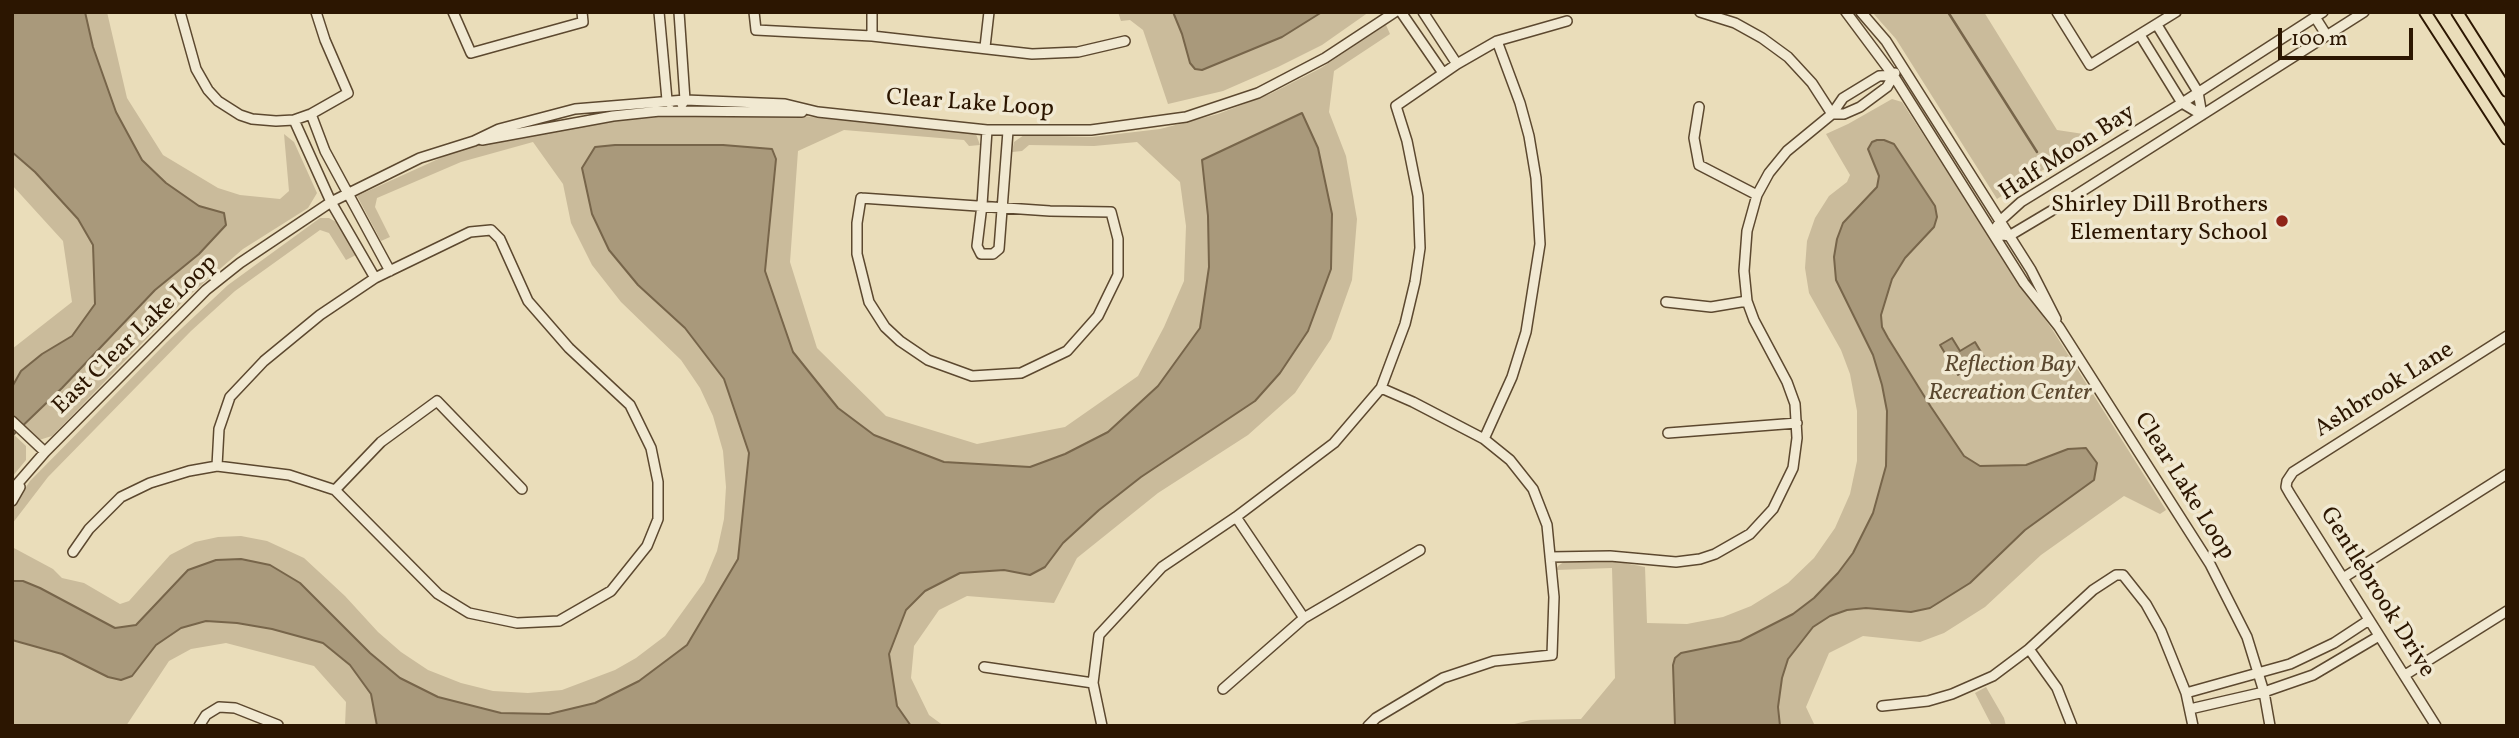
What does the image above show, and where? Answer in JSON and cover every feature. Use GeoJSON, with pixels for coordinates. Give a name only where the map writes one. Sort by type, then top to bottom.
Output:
{"type":"FeatureCollection","features":[{"type":"Feature","properties":{"kind":"main road"},"geometry":{"type":"LineString","coordinates":[[2425,12],[2507,139]]}},
{"type":"Feature","properties":{"kind":"main road"},"geometry":{"type":"LineString","coordinates":[[2457,12],[2507,91]]}},
{"type":"Feature","properties":{"kind":"street"},"geometry":{"type":"LineString","coordinates":[[180,12],[196,69],[218,101],[252,119],[294,120],[311,114],[348,93],[316,12]]}},
{"type":"Feature","properties":{"kind":"street"},"geometry":{"type":"LineString","coordinates":[[453,12],[471,53],[582,17]]}},
{"type":"Feature","properties":{"kind":"street"},"geometry":{"type":"LineString","coordinates":[[659,12],[667,100],[677,110],[685,100],[679,12]]}},
{"type":"Feature","properties":{"kind":"street"},"geometry":{"type":"LineString","coordinates":[[754,12],[756,30],[872,36],[1032,54],[1078,52],[1125,41]]}},
{"type":"Feature","properties":{"kind":"street"},"geometry":{"type":"LineString","coordinates":[[872,12],[872,36]]}},
{"type":"Feature","properties":{"kind":"street"},"geometry":{"type":"LineString","coordinates":[[985,47],[989,12]]}},
{"type":"Feature","properties":{"kind":"street","name":"Clear Lake Loop"},"geometry":{"type":"LineString","coordinates":[[685,100],[785,104],[818,112],[987,130],[1091,130],[1186,117],[1220,107],[1292,76],[1325,58],[1395,12]]}},
{"type":"Feature","properties":{"kind":"street"},"geometry":{"type":"LineString","coordinates":[[1401,12],[1443,74]]}},
{"type":"Feature","properties":{"kind":"street"},"geometry":{"type":"LineString","coordinates":[[1423,12],[1457,64]]}},
{"type":"Feature","properties":{"kind":"street"},"geometry":{"type":"LineString","coordinates":[[1700,12],[1735,23],[1788,57],[1812,83],[1832,114]]}},
{"type":"Feature","properties":{"kind":"street","name":"Clear Lake Loop"},"geometry":{"type":"LineString","coordinates":[[1846,12],[1893,75],[2039,303],[2059,327],[2210,564],[2247,637],[2264,692],[2270,726]]}},
{"type":"Feature","properties":{"kind":"street","name":"Clear Lake Loop"},"geometry":{"type":"LineString","coordinates":[[1861,12],[1903,68],[2000,221],[2051,304],[2059,327]]}},
{"type":"Feature","properties":{"kind":"street"},"geometry":{"type":"LineString","coordinates":[[2057,12],[2090,65],[2176,12]]}},
{"type":"Feature","properties":{"kind":"street","name":"Half Moon Bay"},"geometry":{"type":"LineString","coordinates":[[2319,15],[2021,202],[2000,221],[1993,233],[2009,236],[2364,12]]}},
{"type":"Feature","properties":{"kind":"street"},"geometry":{"type":"LineString","coordinates":[[2319,15],[2327,36]]}},
{"type":"Feature","properties":{"kind":"street"},"geometry":{"type":"LineString","coordinates":[[1102,726],[1093,682],[1099,635],[1163,567],[1236,517],[1335,443],[1381,388],[1405,324],[1420,248],[1418,195],[1407,141],[1396,106],[1457,64],[1497,41],[1567,22]]}},
{"type":"Feature","properties":{"kind":"street"},"geometry":{"type":"LineString","coordinates":[[2157,25],[2198,92],[2202,115]]}},
{"type":"Feature","properties":{"kind":"street"},"geometry":{"type":"LineString","coordinates":[[2140,35],[2182,103],[2202,115]]}},
{"type":"Feature","properties":{"kind":"street"},"geometry":{"type":"LineString","coordinates":[[1484,439],[1511,376],[1526,332],[1540,244],[1536,178],[1529,135],[1497,41]]}},
{"type":"Feature","properties":{"kind":"street"},"geometry":{"type":"LineString","coordinates":[[1832,114],[1844,114],[1860,107],[1887,87],[1893,75],[1903,68]]}},
{"type":"Feature","properties":{"kind":"street"},"geometry":{"type":"LineString","coordinates":[[1550,557],[1602,555],[1676,562],[1700,559],[1733,545],[1762,523],[1785,488],[1795,460],[1797,423],[1795,404],[1787,382],[1762,337],[1747,302],[1744,271],[1746,231],[1757,195],[1769,173],[1787,151],[1832,114],[1843,98],[1879,76],[1893,75]]}},
{"type":"Feature","properties":{"kind":"street","name":"East Clear Lake Loop"},"geometry":{"type":"LineString","coordinates":[[474,141],[499,129],[575,109],[685,100]]}},
{"type":"Feature","properties":{"kind":"street"},"geometry":{"type":"LineString","coordinates":[[1699,107],[1694,138],[1699,164],[1757,195]]}},
{"type":"Feature","properties":{"kind":"street","name":"East Clear Lake Loop"},"geometry":{"type":"LineString","coordinates":[[12,490],[45,452],[206,290],[273,239],[331,202],[420,158],[474,141],[613,116],[677,110],[818,112]]}},
{"type":"Feature","properties":{"kind":"street"},"geometry":{"type":"LineString","coordinates":[[311,114],[325,151],[390,271]]}},
{"type":"Feature","properties":{"kind":"street"},"geometry":{"type":"LineString","coordinates":[[294,120],[331,202],[375,278]]}},
{"type":"Feature","properties":{"kind":"street"},"geometry":{"type":"LineString","coordinates":[[987,130],[977,246],[981,254],[993,254],[999,249],[1008,131]]}},
{"type":"Feature","properties":{"kind":"street"},"geometry":{"type":"LineString","coordinates":[[861,198],[982,205],[1050,211],[1111,212],[1118,239],[1118,275],[1098,316],[1067,351],[1020,373],[972,376],[928,360],[900,341],[886,327],[869,302],[857,254],[857,223],[861,198]]}},
{"type":"Feature","properties":{"kind":"street"},"geometry":{"type":"LineString","coordinates":[[73,552],[89,529],[121,497],[150,483],[189,471],[217,467],[289,475],[335,490],[438,594],[469,613],[517,624],[559,621],[611,591],[647,546],[658,519],[658,482],[651,448],[631,405],[569,348],[528,301],[500,239],[491,230],[470,232],[375,278],[311,323],[264,361],[230,397],[219,429],[217,467]]}},
{"type":"Feature","properties":{"kind":"street"},"geometry":{"type":"LineString","coordinates":[[353,241],[369,232]]}},
{"type":"Feature","properties":{"kind":"street"},"geometry":{"type":"LineString","coordinates":[[1666,302],[1711,307],[1747,302]]}},
{"type":"Feature","properties":{"kind":"street","name":"Ashbrook Lane"},"geometry":{"type":"LineString","coordinates":[[2287,481],[2293,472],[2507,336]]}},
{"type":"Feature","properties":{"kind":"street"},"geometry":{"type":"LineString","coordinates":[[1368,726],[1376,718],[1443,678],[1494,662],[1552,654],[1554,597],[1547,524],[1533,489],[1510,460],[1484,439],[1381,388]]}},
{"type":"Feature","properties":{"kind":"street"},"geometry":{"type":"LineString","coordinates":[[335,490],[381,442],[437,401],[522,489]]}},
{"type":"Feature","properties":{"kind":"street"},"geometry":{"type":"LineString","coordinates":[[12,421],[45,452]]}},
{"type":"Feature","properties":{"kind":"street"},"geometry":{"type":"LineString","coordinates":[[1668,433],[1797,423]]}},
{"type":"Feature","properties":{"kind":"street"},"geometry":{"type":"LineString","coordinates":[[2343,578],[2507,474]]}},
{"type":"Feature","properties":{"kind":"street","name":"East Clear Lake Loop"},"geometry":{"type":"LineString","coordinates":[[12,501],[23,479]]}},
{"type":"Feature","properties":{"kind":"street","name":"Gentlebrook Drive"},"geometry":{"type":"LineString","coordinates":[[2287,481],[2286,487],[2290,494],[2436,726]]}},
{"type":"Feature","properties":{"kind":"street"},"geometry":{"type":"LineString","coordinates":[[1236,517],[1304,618]]}},
{"type":"Feature","properties":{"kind":"street"},"geometry":{"type":"LineString","coordinates":[[1223,689],[1304,618],[1420,550]]}},
{"type":"Feature","properties":{"kind":"street"},"geometry":{"type":"LineString","coordinates":[[1882,706],[1928,701],[1963,690],[1993,676],[2029,649],[2093,590],[2116,575],[2123,575],[2131,581],[2161,631],[2186,693],[2193,726]]}},
{"type":"Feature","properties":{"kind":"street"},"geometry":{"type":"LineString","coordinates":[[2405,675],[2507,611]]}},
{"type":"Feature","properties":{"kind":"street"},"geometry":{"type":"LineString","coordinates":[[2186,693],[2259,675],[2290,664],[2334,643],[2370,620]]}},
{"type":"Feature","properties":{"kind":"street"},"geometry":{"type":"LineString","coordinates":[[2190,709],[2264,692],[2313,675],[2379,636]]}},
{"type":"Feature","properties":{"kind":"street"},"geometry":{"type":"LineString","coordinates":[[2029,649],[2057,688],[2072,726]]}},
{"type":"Feature","properties":{"kind":"street"},"geometry":{"type":"LineString","coordinates":[[984,667],[1093,682]]}},
{"type":"Feature","properties":{"kind":"street"},"geometry":{"type":"LineString","coordinates":[[199,726],[206,715],[219,707],[235,708],[278,725]]}},
{"type":"Feature","properties":{"kind":"green space"},"geometry":{"type":"Polygon","coordinates":[[[12,12],[107,12],[127,98],[163,155],[218,188],[240,195],[280,199],[289,191],[284,134],[294,142],[317,193],[308,208],[243,249],[185,299],[52,436],[39,440],[12,414],[12,349],[72,302],[63,241],[12,185],[12,12]]]}},
{"type":"Feature","properties":{"kind":"green space"},"geometry":{"type":"Polygon","coordinates":[[[1118,12],[1369,12],[1322,45],[1278,67],[1223,91],[1168,104],[1143,30],[1130,20],[1121,21],[1118,12]]]}},
{"type":"Feature","properties":{"kind":"green space"},"geometry":{"type":"Polygon","coordinates":[[[1872,12],[1984,12],[2057,130],[2097,136],[1997,199],[1896,39],[1872,12]]]}},
{"type":"Feature","properties":{"kind":"green space"},"geometry":{"type":"Polygon","coordinates":[[[1386,25],[1390,34],[1334,71],[1329,112],[1346,156],[1357,219],[1352,280],[1331,339],[1295,393],[1248,435],[1158,493],[1077,558],[1054,603],[967,596],[939,610],[914,646],[911,678],[929,715],[944,726],[345,726],[346,702],[314,666],[226,643],[191,649],[169,661],[126,726],[12,726],[12,547],[53,569],[62,578],[84,583],[120,604],[129,601],[170,555],[195,542],[241,536],[267,541],[304,558],[345,596],[378,632],[428,670],[461,683],[493,691],[528,693],[562,690],[615,670],[636,658],[665,636],[704,582],[717,551],[724,519],[726,487],[723,451],[713,416],[700,388],[681,360],[621,302],[592,265],[571,223],[563,184],[533,142],[461,162],[377,198],[375,207],[390,237],[381,241],[357,196],[458,150],[575,126],[664,115],[801,116],[967,129],[976,134],[980,145],[969,146],[964,140],[844,130],[798,151],[790,262],[817,348],[886,416],[977,444],[1065,427],[1138,376],[1184,281],[1186,226],[1180,182],[1137,142],[1094,146],[1029,145],[1022,151],[1012,152],[1014,142],[1024,135],[1092,137],[1160,129],[1218,114],[1270,94],[1321,68],[1386,25]]]}},
{"type":"Feature","properties":{"kind":"green space","name":"Reflection Bay Recreation Center"},"geometry":{"type":"Polygon","coordinates":[[[1892,99],[1902,102],[2052,329],[2166,510],[2160,514],[2124,496],[2041,555],[1985,607],[1944,633],[1920,642],[1863,636],[1829,653],[1806,707],[1815,726],[1506,726],[1531,720],[1581,719],[1615,678],[1612,568],[1556,570],[1565,561],[1614,561],[1645,567],[1647,623],[1687,624],[1723,617],[1751,606],[1788,583],[1814,558],[1835,528],[1850,494],[1857,461],[1857,411],[1850,374],[1841,350],[1809,293],[1805,268],[1807,241],[1815,218],[1829,196],[1847,182],[1850,175],[1826,134],[1892,99]]]}},
{"type":"Feature","properties":{"kind":"green space"},"geometry":{"type":"Polygon","coordinates":[[[320,218],[329,218],[338,223],[356,255],[346,260],[329,233],[320,230],[235,291],[191,331],[48,477],[12,524],[12,508],[30,481],[167,342],[228,285],[320,218]]]}},
{"type":"Feature","properties":{"kind":"green space"},"geometry":{"type":"Polygon","coordinates":[[[12,433],[26,446],[26,460],[12,477],[12,433]]]}},
{"type":"Feature","properties":{"kind":"green space"},"geometry":{"type":"Polygon","coordinates":[[[1986,687],[2006,726],[1992,726],[1975,693],[1986,687]]]}},
{"type":"Feature","properties":{"kind":"shaded area"},"geometry":{"type":"Polygon","coordinates":[[[12,12],[85,12],[93,47],[116,112],[142,160],[166,183],[199,206],[224,213],[226,225],[199,254],[155,290],[62,388],[12,436],[12,387],[21,371],[42,354],[72,336],[95,304],[93,245],[78,219],[35,172],[12,152],[12,12]]]}},
{"type":"Feature","properties":{"kind":"shaded area"},"geometry":{"type":"Polygon","coordinates":[[[1173,12],[1322,12],[1282,37],[1202,70],[1195,69],[1190,63],[1173,12]]]}},
{"type":"Feature","properties":{"kind":"shaded area"},"geometry":{"type":"Polygon","coordinates":[[[1302,113],[1318,148],[1332,214],[1331,269],[1308,331],[1280,373],[1255,401],[1141,477],[1099,510],[1063,543],[1045,567],[1030,575],[1004,570],[960,573],[925,591],[906,610],[889,654],[897,706],[911,726],[377,726],[371,694],[350,665],[323,643],[272,629],[206,621],[181,628],[156,645],[132,676],[121,680],[108,677],[62,654],[12,640],[12,581],[23,581],[40,588],[115,628],[136,625],[188,570],[216,560],[241,559],[270,565],[300,583],[370,653],[400,678],[438,697],[501,713],[549,714],[595,703],[639,681],[687,645],[738,559],[749,453],[724,379],[685,328],[638,285],[609,250],[592,214],[582,168],[595,147],[723,145],[772,149],[776,159],[765,271],[793,352],[838,408],[874,435],[944,462],[1030,467],[1065,454],[1108,432],[1158,386],[1200,328],[1209,267],[1208,216],[1202,160],[1302,113]]]}},
{"type":"Feature","properties":{"kind":"shaded area"},"geometry":{"type":"Polygon","coordinates":[[[1877,140],[1894,144],[1935,206],[1937,217],[1934,227],[1905,258],[1892,279],[1881,315],[1882,327],[1931,407],[1964,456],[1980,466],[2026,465],[2068,449],[2086,448],[2097,463],[2094,480],[2025,530],[1970,583],[1930,608],[1911,612],[1866,608],[1847,610],[1830,616],[1813,627],[1788,659],[1778,707],[1780,726],[1675,726],[1675,658],[1681,653],[1740,641],[1793,614],[1814,598],[1838,573],[1853,553],[1873,513],[1886,466],[1887,411],[1873,355],[1836,280],[1834,257],[1843,223],[1877,187],[1879,176],[1868,149],[1872,142],[1877,140]]]}},
{"type":"Feature","properties":{"kind":"shaded area"},"geometry":{"type":"Polygon","coordinates":[[[1952,338],[1960,351],[1975,342],[1987,362],[1980,367],[1974,365],[1958,375],[1940,345],[1952,338]]]}},
{"type":"Feature","properties":{"kind":"waterway"},"geometry":{"type":"LineString","coordinates":[[1948,12],[2037,152]]}},
{"type":"Feature","properties":{"kind":"place","name":"Shirley Dill Brothers Elementary School"},"geometry":{"type":"Point","coordinates":[2282,221]}}]}
